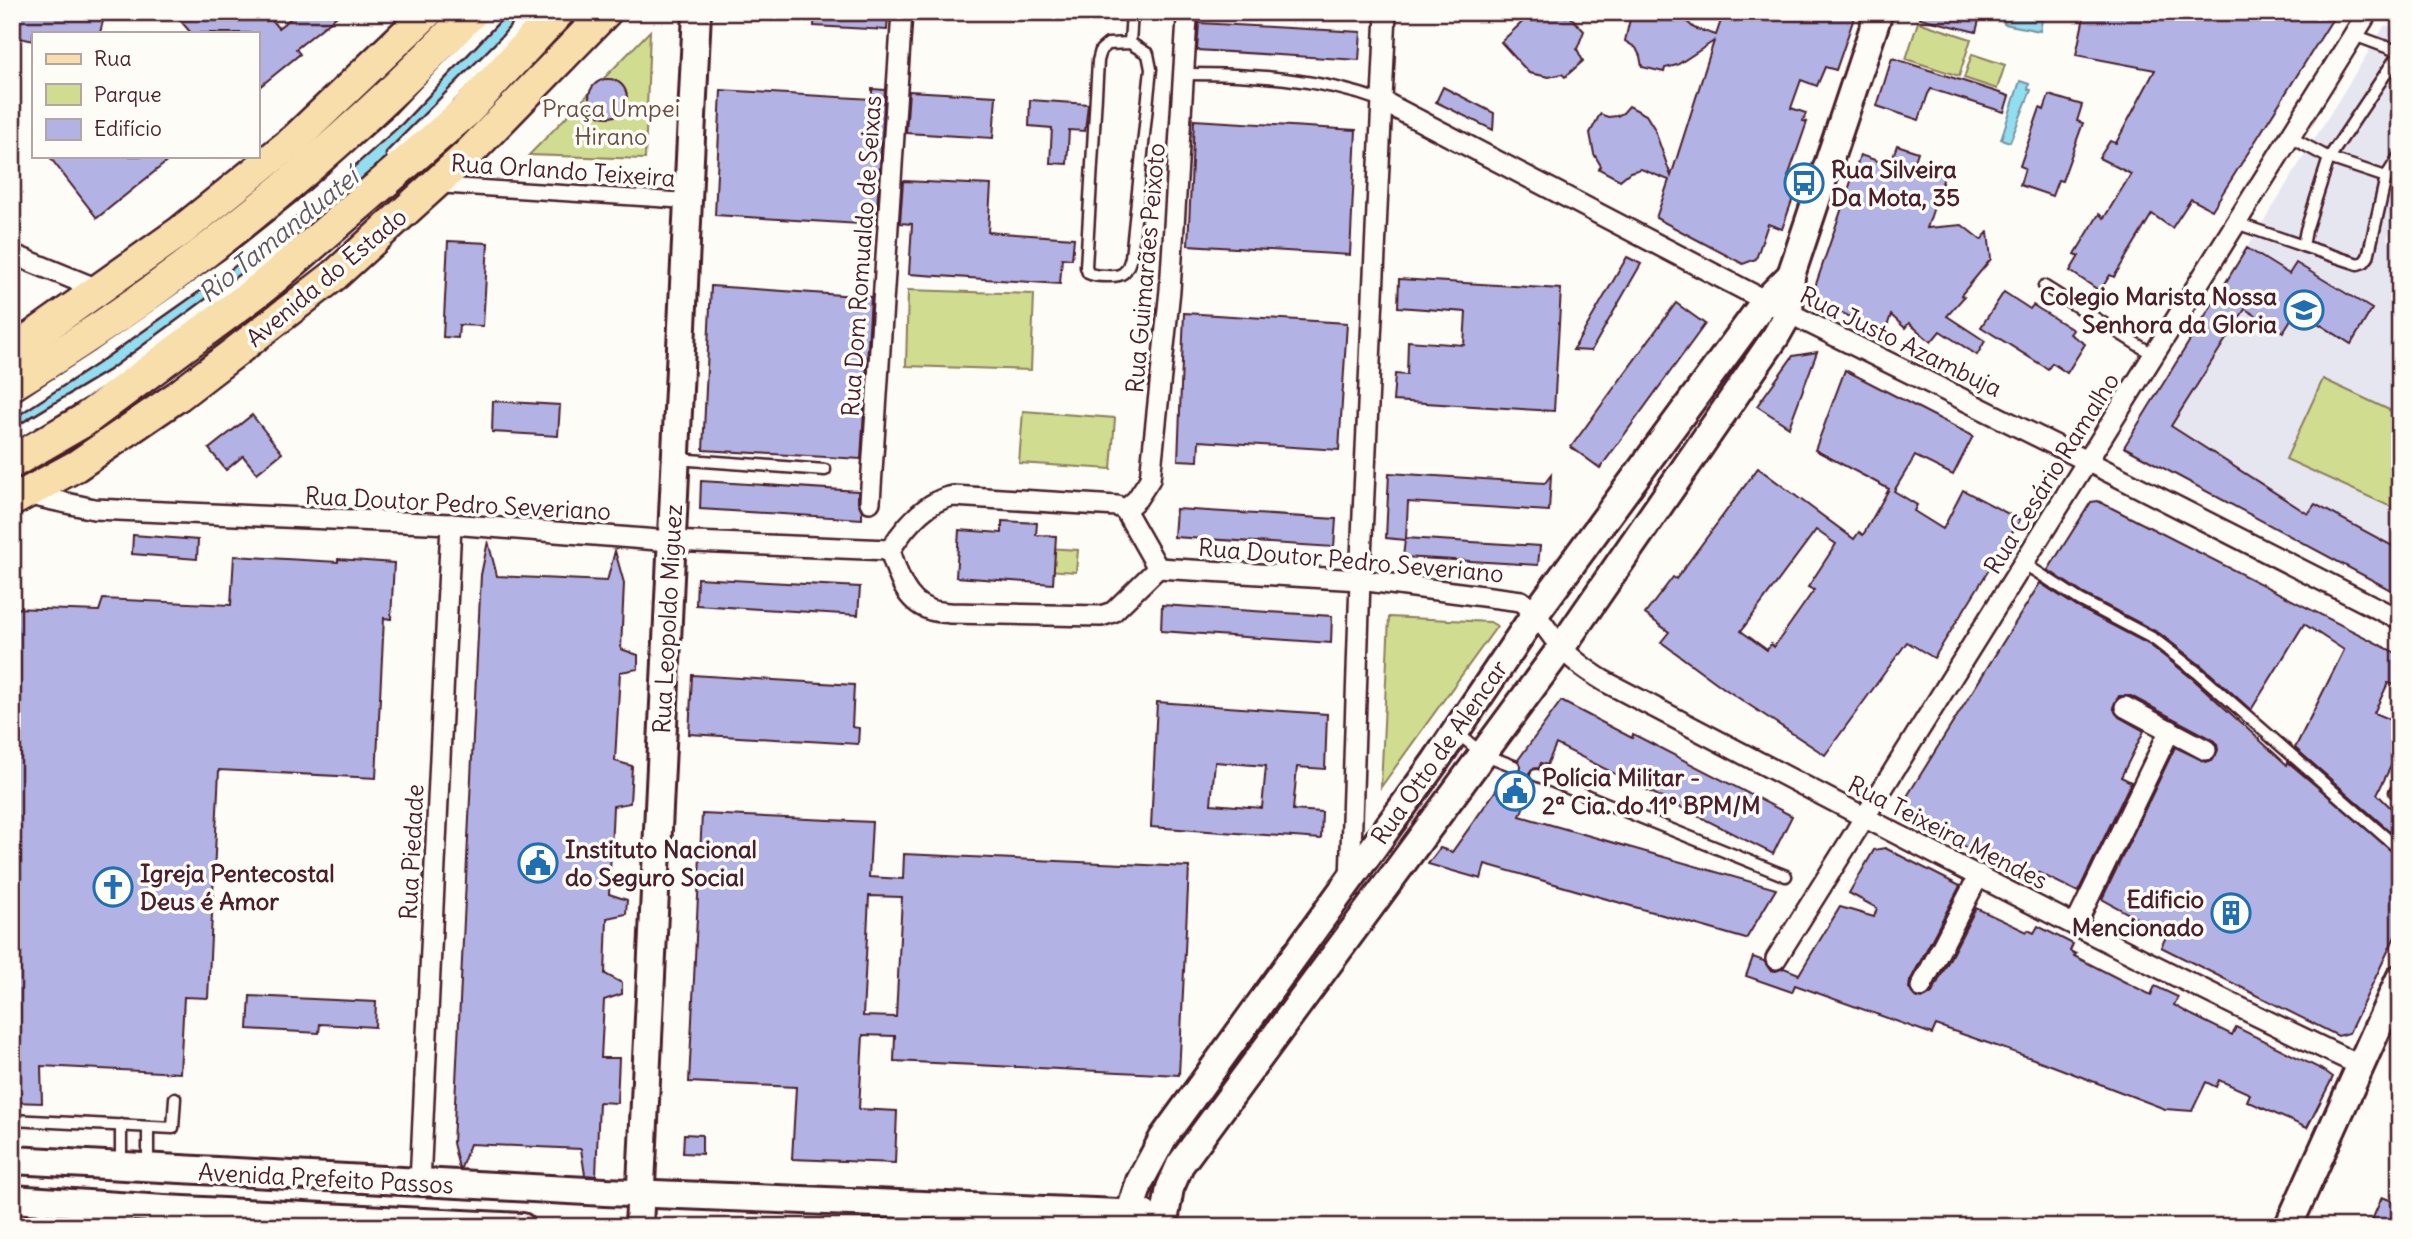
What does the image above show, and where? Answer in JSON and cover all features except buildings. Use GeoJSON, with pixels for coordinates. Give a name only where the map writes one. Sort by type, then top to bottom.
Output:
{"type":"FeatureCollection","features":[{"type":"Feature","properties":{"kind":"highway"},"geometry":{"type":"LineString","coordinates":[[12,384],[66,352],[189,263],[309,168],[406,81],[472,12]]}},
{"type":"Feature","properties":{"kind":"highway","name":"Avenida do Estado"},"geometry":{"type":"LineString","coordinates":[[12,462],[83,421],[264,286],[465,112],[558,12]]}},
{"type":"Feature","properties":{"kind":"main road"},"geometry":{"type":"LineString","coordinates":[[12,351],[181,231],[294,140],[428,12]]}},
{"type":"Feature","properties":{"kind":"main road","name":"Avenida do Estado"},"geometry":{"type":"LineString","coordinates":[[19,498],[76,466],[178,396],[335,275],[478,144],[606,12]]}},
{"type":"Feature","properties":{"kind":"main road","name":"Rua Leopoldo Miguez"},"geometry":{"type":"LineString","coordinates":[[639,1227],[697,12]]}},
{"type":"Feature","properties":{"kind":"main road"},"geometry":{"type":"LineString","coordinates":[[1789,313],[1791,275],[1879,12]]}},
{"type":"Feature","properties":{"kind":"main road","name":"Rua Otto de Alencar"},"geometry":{"type":"LineString","coordinates":[[1127,1219],[1144,1171],[1163,1138],[1350,880],[1535,614],[1765,301],[1791,275]]}},
{"type":"Feature","properties":{"kind":"main road","name":"Rua Otto de Alencar"},"geometry":{"type":"LineString","coordinates":[[1163,1222],[1170,1188],[1181,1166],[1562,648],[1776,336],[1789,313]]}},
{"type":"Feature","properties":{"kind":"main road"},"geometry":{"type":"LineString","coordinates":[[2288,1227],[2400,978]]}},
{"type":"Feature","properties":{"kind":"main road","name":"Avenida Prefeito Passos"},"geometry":{"type":"LineString","coordinates":[[12,1160],[1163,1222]]}},
{"type":"Feature","properties":{"kind":"main road","name":"Avenida Prefeito Passos"},"geometry":{"type":"LineString","coordinates":[[12,1199],[522,1227]]}},
{"type":"Feature","properties":{"kind":"street","name":"Rua Dom Romualdo de Seixas"},"geometry":{"type":"LineString","coordinates":[[870,502],[902,12]]}},
{"type":"Feature","properties":{"kind":"street"},"geometry":{"type":"LineString","coordinates":[[1350,880],[1360,580],[1386,12]]}},
{"type":"Feature","properties":{"kind":"street","name":"Rua Cesário Ramalho"},"geometry":{"type":"LineString","coordinates":[[1776,959],[2368,12]]}},
{"type":"Feature","properties":{"kind":"street","name":"Rua Guimarães Peixoto"},"geometry":{"type":"LineString","coordinates":[[1125,510],[1138,499],[1150,479],[1170,290],[1187,19]]}},
{"type":"Feature","properties":{"kind":"street","name":"Rua Justo Azambuja"},"geometry":{"type":"LineString","coordinates":[[1382,101],[1765,301],[2400,620]]}},
{"type":"Feature","properties":{"kind":"street","name":"Rua Orlando Teixeira"},"geometry":{"type":"LineString","coordinates":[[434,185],[688,201]]}},
{"type":"Feature","properties":{"kind":"street"},"geometry":{"type":"LineString","coordinates":[[12,254],[100,290]]}},
{"type":"Feature","properties":{"kind":"street"},"geometry":{"type":"LineString","coordinates":[[953,496],[1104,504],[1125,510],[1158,568],[1113,612],[1101,616],[929,610],[916,602],[901,583],[890,550],[918,515],[942,498],[953,496]]}},
{"type":"Feature","properties":{"kind":"street","name":"Rua Doutor Pedro Severiano"},"geometry":{"type":"LineString","coordinates":[[19,498],[94,509],[451,524],[671,541],[890,550]]}},
{"type":"Feature","properties":{"kind":"street","name":"Rua Piedade"},"geometry":{"type":"LineString","coordinates":[[420,1183],[451,524]]}},
{"type":"Feature","properties":{"kind":"street","name":"Rua Doutor Pedro Severiano"},"geometry":{"type":"LineString","coordinates":[[1158,568],[1360,580],[1512,598],[1527,605],[1535,614]]}},
{"type":"Feature","properties":{"kind":"street","name":"Rua Teixeira Mendes"},"geometry":{"type":"LineString","coordinates":[[1535,614],[1562,648],[1583,668],[1604,681],[1979,875],[2359,1065]]}},
{"type":"Feature","properties":{"kind":"street"},"geometry":{"type":"LineString","coordinates":[[2125,707],[2206,750]]}},
{"type":"Feature","properties":{"kind":"street"},"geometry":{"type":"LineString","coordinates":[[2076,924],[2170,730]]}},
{"type":"Feature","properties":{"kind":"street"},"geometry":{"type":"LineString","coordinates":[[1921,986],[1979,875]]}},
{"type":"Feature","properties":{"kind":"lane"},"geometry":{"type":"LineString","coordinates":[[12,412],[96,357],[229,263],[289,216],[397,120],[500,12]]}},
{"type":"Feature","properties":{"kind":"lane"},"geometry":{"type":"LineString","coordinates":[[381,165],[505,42],[530,12]]}},
{"type":"Feature","properties":{"kind":"lane"},"geometry":{"type":"LineString","coordinates":[[1130,43],[1132,12]]}},
{"type":"Feature","properties":{"kind":"lane"},"geometry":{"type":"LineString","coordinates":[[2303,246],[2305,230],[2329,158],[2400,52],[2354,35]]}},
{"type":"Feature","properties":{"kind":"lane"},"geometry":{"type":"LineString","coordinates":[[1130,43],[1149,54],[1151,69],[1131,257],[1127,271],[1119,277],[1093,275],[1088,273],[1086,267],[1098,61],[1101,50],[1108,44],[1130,43]]}},
{"type":"Feature","properties":{"kind":"lane"},"geometry":{"type":"LineString","coordinates":[[1184,74],[1247,76],[1322,83],[1382,101]]}},
{"type":"Feature","properties":{"kind":"lane"},"geometry":{"type":"LineString","coordinates":[[2290,136],[2329,158],[2386,177]]}},
{"type":"Feature","properties":{"kind":"lane"},"geometry":{"type":"LineString","coordinates":[[2236,223],[2358,264],[2364,262],[2368,257],[2386,177],[2400,155]]}},
{"type":"Feature","properties":{"kind":"lane"},"geometry":{"type":"LineString","coordinates":[[12,436],[113,375],[292,243]]}},
{"type":"Feature","properties":{"kind":"lane"},"geometry":{"type":"LineString","coordinates":[[2044,286],[2154,355]]}},
{"type":"Feature","properties":{"kind":"lane"},"geometry":{"type":"LineString","coordinates":[[675,458],[825,470]]}},
{"type":"Feature","properties":{"kind":"lane"},"geometry":{"type":"LineString","coordinates":[[2023,564],[2080,600],[2154,639],[2199,673],[2400,850]]}},
{"type":"Feature","properties":{"kind":"lane"},"geometry":{"type":"LineString","coordinates":[[1455,732],[1483,754],[1514,766]]}},
{"type":"Feature","properties":{"kind":"lane"},"geometry":{"type":"LineString","coordinates":[[1536,775],[1786,876]]}},
{"type":"Feature","properties":{"kind":"lane"},"geometry":{"type":"LineString","coordinates":[[12,1120],[173,1128],[175,1098]]}},
{"type":"Feature","properties":{"kind":"lane"},"geometry":{"type":"LineString","coordinates":[[121,1125],[121,1167]]}},
{"type":"Feature","properties":{"kind":"lane"},"geometry":{"type":"LineString","coordinates":[[148,1127],[148,1168]]}},
{"type":"Feature","properties":{"kind":"shaded area","name":"Colegio Marista Nossa Senhora da Gloria"},"geometry":{"type":"Polygon","coordinates":[[[2385,25],[2400,30],[2400,198],[2387,239],[2400,242],[2400,595],[2124,447],[2385,25]]]}},
{"type":"Feature","properties":{"kind":"green space"},"geometry":{"type":"Polygon","coordinates":[[[1918,22],[1971,39],[1959,76],[1906,59],[1918,22]]]}},
{"type":"Feature","properties":{"kind":"green space","name":"Praça Umpei Hirano"},"geometry":{"type":"Polygon","coordinates":[[[650,31],[645,159],[529,155],[650,31]]]}},
{"type":"Feature","properties":{"kind":"green space"},"geometry":{"type":"Polygon","coordinates":[[[1972,54],[2005,65],[1997,89],[1964,78],[1972,54]]]}},
{"type":"Feature","properties":{"kind":"green space"},"geometry":{"type":"Polygon","coordinates":[[[908,290],[1034,294],[1031,370],[906,366],[908,290]]]}},
{"type":"Feature","properties":{"kind":"green space"},"geometry":{"type":"Polygon","coordinates":[[[2323,379],[2400,415],[2400,511],[2286,459],[2323,379]]]}},
{"type":"Feature","properties":{"kind":"green space"},"geometry":{"type":"Polygon","coordinates":[[[1023,411],[1115,418],[1111,469],[1019,463],[1023,411]]]}},
{"type":"Feature","properties":{"kind":"green space"},"geometry":{"type":"Polygon","coordinates":[[[971,543],[1078,550],[1076,572],[970,565],[971,543]]]}},
{"type":"Feature","properties":{"kind":"green space"},"geometry":{"type":"Polygon","coordinates":[[[1389,617],[1490,622],[1497,626],[1381,787],[1389,617]]]}},
{"type":"Feature","properties":{"kind":"water"},"geometry":{"type":"Polygon","coordinates":[[[2016,12],[2030,12],[2029,17],[2042,20],[2040,31],[2004,24],[2006,13],[2015,15],[2016,12]]]}},
{"type":"Feature","properties":{"kind":"water"},"geometry":{"type":"Polygon","coordinates":[[[2020,81],[2029,84],[2028,89],[2031,90],[2010,142],[2001,139],[2020,81]]]}},
{"type":"Feature","properties":{"kind":"waterway","name":"Rio Tamanduateí"},"geometry":{"type":"LineString","coordinates":[[12,423],[149,333],[280,237],[402,131],[460,73],[515,12]]}},
{"type":"Feature","properties":{"kind":"place","name":"Rua Silveira Da Mota, 35"},"geometry":{"type":"Point","coordinates":[1804,183]}},
{"type":"Feature","properties":{"kind":"place","name":"Colegio Marista Nossa Senhora da Gloria"},"geometry":{"type":"Point","coordinates":[2304,310]}},
{"type":"Feature","properties":{"kind":"place","name":"Polícia Militar - 2ª Cia. do 11º BPM/M"},"geometry":{"type":"Point","coordinates":[1515,791]}},
{"type":"Feature","properties":{"kind":"place","name":"Instituto Nacional do Seguro Social"},"geometry":{"type":"Point","coordinates":[538,863]}},
{"type":"Feature","properties":{"kind":"place","name":"Igreja Pentecostal Deus é Amor"},"geometry":{"type":"Point","coordinates":[113,887]}},
{"type":"Feature","properties":{"kind":"place","name":"Edificio Mencionado"},"geometry":{"type":"Point","coordinates":[2231,913]}}]}
